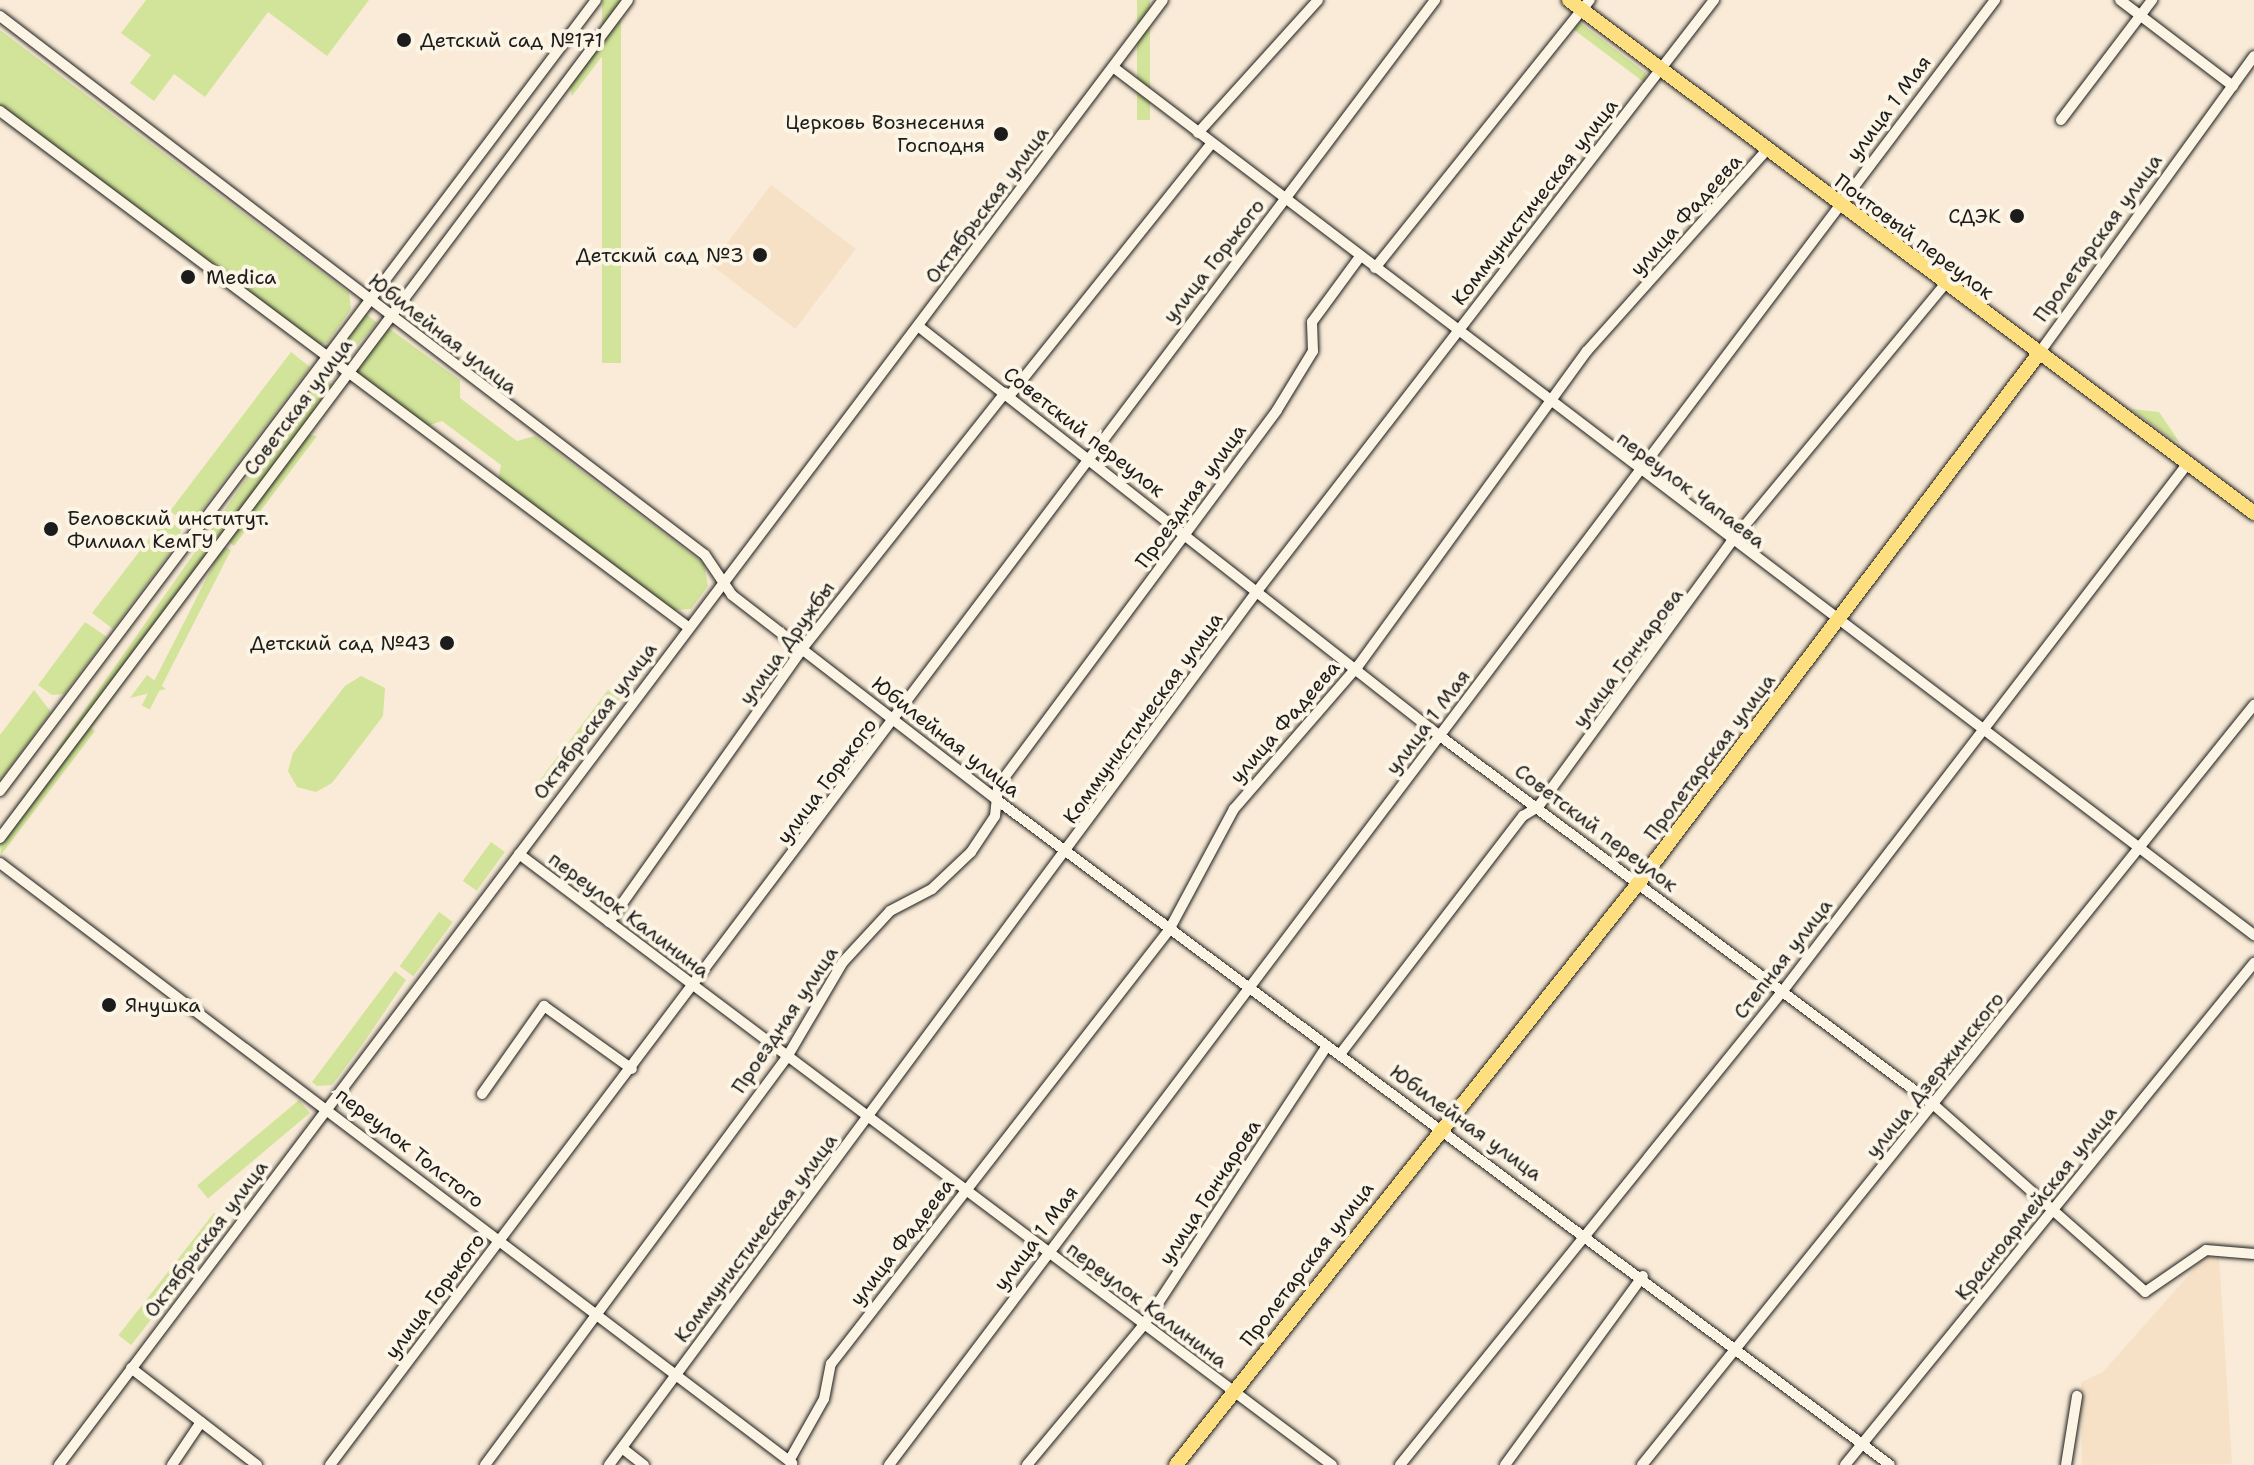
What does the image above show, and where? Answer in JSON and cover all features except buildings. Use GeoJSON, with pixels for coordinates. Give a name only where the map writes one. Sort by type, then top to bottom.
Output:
{"type":"FeatureCollection","features":[{"type":"Feature","properties":{"kind":"main road","name":"Почтовый переулок"},"geometry":{"type":"LineString","coordinates":[[1569,0],[1586,5],[1661,70],[2037,356],[2236,505],[2254,513]]}},
{"type":"Feature","properties":{"kind":"main road","name":"Пролетарская улица"},"geometry":{"type":"LineString","coordinates":[[1176,1465],[1441,1127],[1640,881],[2037,356]]}},
{"type":"Feature","properties":{"kind":"street","name":"Советская улица"},"geometry":{"type":"LineString","coordinates":[[0,791],[596,0]]}},
{"type":"Feature","properties":{"kind":"street","name":"Советская улица"},"geometry":{"type":"LineString","coordinates":[[0,838],[628,0]]}},
{"type":"Feature","properties":{"kind":"street","name":"Октябрьская улица"},"geometry":{"type":"LineString","coordinates":[[59,1465],[1163,0]]}},
{"type":"Feature","properties":{"kind":"street"},"geometry":{"type":"LineString","coordinates":[[1198,133],[1318,0]]}},
{"type":"Feature","properties":{"kind":"street","name":"улица Горького"},"geometry":{"type":"LineString","coordinates":[[330,1465],[499,1240],[696,987],[896,719],[1087,454],[1435,0]]}},
{"type":"Feature","properties":{"kind":"street","name":"Коммунистическая улица"},"geometry":{"type":"LineString","coordinates":[[609,1465],[1068,853],[1258,590],[1714,0]]}},
{"type":"Feature","properties":{"kind":"street","name":"улица 1 Мая"},"geometry":{"type":"LineString","coordinates":[[889,1465],[1440,736],[1641,476],[1838,204],[1995,0]]}},
{"type":"Feature","properties":{"kind":"street"},"geometry":{"type":"LineString","coordinates":[[2120,0],[2233,86]]}},
{"type":"Feature","properties":{"kind":"street"},"geometry":{"type":"LineString","coordinates":[[2061,120],[2152,0]]}},
{"type":"Feature","properties":{"kind":"street"},"geometry":{"type":"LineString","coordinates":[[1375,268],[1586,5]]}},
{"type":"Feature","properties":{"kind":"street","name":"Юбилейная улица"},"geometry":{"type":"LineString","coordinates":[[0,16],[705,555],[720,584],[997,800],[1169,930],[1588,1234],[1890,1465]]}},
{"type":"Feature","properties":{"kind":"street","name":"Пролетарская улица"},"geometry":{"type":"LineString","coordinates":[[2037,356],[2254,56]]}},
{"type":"Feature","properties":{"kind":"street","name":"переулок Чапаева"},"geometry":{"type":"LineString","coordinates":[[1113,67],[1641,476],[1978,732],[2254,935]]}},
{"type":"Feature","properties":{"kind":"street"},"geometry":{"type":"LineString","coordinates":[[0,111],[326,359],[688,627]]}},
{"type":"Feature","properties":{"kind":"street","name":"улица Дружбы"},"geometry":{"type":"LineString","coordinates":[[609,922],[802,649],[1210,145]]}},
{"type":"Feature","properties":{"kind":"street","name":"улица Фадеева"},"geometry":{"type":"LineString","coordinates":[[792,1463],[824,1399],[831,1364],[1169,930],[1234,809],[1358,666],[1587,351],[1767,150]]}},
{"type":"Feature","properties":{"kind":"street","name":"Проездная улица"},"geometry":{"type":"LineString","coordinates":[[485,1465],[594,1312],[787,1057],[843,962],[890,911],[932,889],[971,852],[997,800],[998,786],[1277,410],[1313,351],[1312,322],[1359,258]]}},
{"type":"Feature","properties":{"kind":"street","name":"улица Гончарова"},"geometry":{"type":"LineString","coordinates":[[1341,1053],[1523,816],[1538,807],[1731,542],[1944,285]]}},
{"type":"Feature","properties":{"kind":"street","name":"Советский переулок"},"geometry":{"type":"LineString","coordinates":[[918,326],[1087,454],[1185,536],[1358,666],[1440,736],[1640,881],[1934,1105],[2145,1292],[2206,1250],[2254,1254]]}},
{"type":"Feature","properties":{"kind":"street","name":"Степная улица"},"geometry":{"type":"LineString","coordinates":[[1400,1465],[1782,992],[1978,732],[2185,467]]}},
{"type":"Feature","properties":{"kind":"street"},"geometry":{"type":"LineString","coordinates":[[2236,505],[2254,520]]}},
{"type":"Feature","properties":{"kind":"street","name":"улица Дзержинского"},"geometry":{"type":"LineString","coordinates":[[1642,1465],[1738,1350],[2254,705]]}},
{"type":"Feature","properties":{"kind":"street","name":"переулок Калинина"},"geometry":{"type":"LineString","coordinates":[[519,854],[1143,1326],[1332,1465]]}},
{"type":"Feature","properties":{"kind":"street","name":"переулок Толстого"},"geometry":{"type":"LineString","coordinates":[[0,863],[328,1107],[792,1463]]}},
{"type":"Feature","properties":{"kind":"street","name":"Красноармейская улица"},"geometry":{"type":"LineString","coordinates":[[1845,1465],[2254,963]]}},
{"type":"Feature","properties":{"kind":"street"},"geometry":{"type":"LineString","coordinates":[[482,1094],[544,1006],[632,1069]]}},
{"type":"Feature","properties":{"kind":"street","name":"улица Гончарова"},"geometry":{"type":"LineString","coordinates":[[1027,1465],[1143,1326],[1327,1046]]}},
{"type":"Feature","properties":{"kind":"street"},"geometry":{"type":"LineString","coordinates":[[1505,1465],[1643,1276]]}},
{"type":"Feature","properties":{"kind":"street"},"geometry":{"type":"LineString","coordinates":[[131,1368],[257,1465]]}},
{"type":"Feature","properties":{"kind":"street"},"geometry":{"type":"LineString","coordinates":[[2068,1463],[2077,1396]]}},
{"type":"Feature","properties":{"kind":"street"},"geometry":{"type":"LineString","coordinates":[[172,1465],[201,1422]]}},
{"type":"Feature","properties":{"kind":"street"},"geometry":{"type":"LineString","coordinates":[[622,1448],[644,1465]]}},
{"type":"Feature","properties":{"kind":"shaded area"},"geometry":{"type":"Polygon","coordinates":[[[771,185],[856,249],[795,329],[711,265],[771,185]]]}},
{"type":"Feature","properties":{"kind":"shaded area"},"geometry":{"type":"Polygon","coordinates":[[[2219,1256],[2232,1464],[2082,1465],[2081,1382],[2103,1372],[2205,1257],[2219,1256]]]}},
{"type":"Feature","properties":{"kind":"green space"},"geometry":{"type":"Polygon","coordinates":[[[146,0],[369,0],[327,56],[268,12],[205,97],[174,74],[154,101],[130,83],[151,55],[121,33],[146,0]]]}},
{"type":"Feature","properties":{"kind":"green space"},"geometry":{"type":"Polygon","coordinates":[[[602,0],[621,0],[621,363],[602,363],[602,0]]]}},
{"type":"Feature","properties":{"kind":"green space"},"geometry":{"type":"Polygon","coordinates":[[[1137,0],[1150,0],[1150,120],[1137,120],[1137,0]]]}},
{"type":"Feature","properties":{"kind":"green space"},"geometry":{"type":"Polygon","coordinates":[[[1578,21],[1646,73],[1645,83],[1573,29],[1578,21]]]}},
{"type":"Feature","properties":{"kind":"green space"},"geometry":{"type":"Polygon","coordinates":[[[0,30],[349,293],[351,309],[327,343],[318,345],[0,108],[0,30]]]}},
{"type":"Feature","properties":{"kind":"green space"},"geometry":{"type":"Polygon","coordinates":[[[610,30],[622,30],[572,96],[569,84],[610,30]]]}},
{"type":"Feature","properties":{"kind":"green space"},"geometry":{"type":"Polygon","coordinates":[[[366,314],[377,323],[342,362],[338,352],[366,314]]]}},
{"type":"Feature","properties":{"kind":"green space"},"geometry":{"type":"Polygon","coordinates":[[[387,327],[460,380],[460,398],[517,441],[535,436],[704,564],[708,586],[691,609],[672,610],[498,480],[501,465],[442,421],[427,426],[354,371],[387,327]]]}},
{"type":"Feature","properties":{"kind":"green space"},"geometry":{"type":"Polygon","coordinates":[[[291,352],[310,367],[194,520],[183,521],[170,511],[291,352]]]}},
{"type":"Feature","properties":{"kind":"green space"},"geometry":{"type":"Polygon","coordinates":[[[319,375],[332,384],[27,820],[14,811],[319,375]]]}},
{"type":"Feature","properties":{"kind":"green space"},"geometry":{"type":"Polygon","coordinates":[[[2131,409],[2159,412],[2180,443],[2168,436],[2131,409]]]}},
{"type":"Feature","properties":{"kind":"green space"},"geometry":{"type":"Polygon","coordinates":[[[303,434],[317,436],[234,546],[227,540],[303,434]]]}},
{"type":"Feature","properties":{"kind":"green space"},"geometry":{"type":"Polygon","coordinates":[[[166,517],[181,530],[178,542],[113,629],[92,613],[166,517]]]}},
{"type":"Feature","properties":{"kind":"green space"},"geometry":{"type":"Polygon","coordinates":[[[223,546],[231,550],[150,710],[142,705],[223,546]]]}},
{"type":"Feature","properties":{"kind":"green space"},"geometry":{"type":"Polygon","coordinates":[[[85,622],[107,637],[64,694],[52,695],[38,685],[85,622]]]}},
{"type":"Feature","properties":{"kind":"green space"},"geometry":{"type":"Polygon","coordinates":[[[147,675],[166,689],[130,698],[147,675]]]}},
{"type":"Feature","properties":{"kind":"green space"},"geometry":{"type":"Polygon","coordinates":[[[361,676],[385,688],[383,716],[332,783],[316,792],[297,787],[288,771],[293,753],[345,686],[361,676]]]}},
{"type":"Feature","properties":{"kind":"green space"},"geometry":{"type":"Polygon","coordinates":[[[34,690],[51,712],[0,780],[0,735],[34,690]]]}},
{"type":"Feature","properties":{"kind":"green space"},"geometry":{"type":"Polygon","coordinates":[[[608,690],[620,699],[548,794],[536,785],[608,690]]]}},
{"type":"Feature","properties":{"kind":"green space"},"geometry":{"type":"Polygon","coordinates":[[[87,725],[95,731],[1,855],[0,843],[87,725]]]}},
{"type":"Feature","properties":{"kind":"green space"},"geometry":{"type":"Polygon","coordinates":[[[491,842],[505,852],[477,891],[463,881],[491,842]]]}},
{"type":"Feature","properties":{"kind":"green space"},"geometry":{"type":"Polygon","coordinates":[[[439,912],[453,922],[413,976],[400,966],[439,912]]]}},
{"type":"Feature","properties":{"kind":"green space"},"geometry":{"type":"Polygon","coordinates":[[[395,971],[406,980],[362,1045],[332,1085],[317,1086],[312,1082],[395,971]]]}},
{"type":"Feature","properties":{"kind":"green space"},"geometry":{"type":"Polygon","coordinates":[[[299,1100],[310,1113],[208,1199],[197,1185],[299,1100]]]}},
{"type":"Feature","properties":{"kind":"green space"},"geometry":{"type":"Polygon","coordinates":[[[214,1213],[227,1223],[131,1345],[119,1335],[214,1213]]]}},
{"type":"Feature","properties":{"kind":"place","name":"Детский сад №171"},"geometry":{"type":"Point","coordinates":[404,40]}},
{"type":"Feature","properties":{"kind":"place","name":"Церковь Вознесения Господня"},"geometry":{"type":"Point","coordinates":[1001,134]}},
{"type":"Feature","properties":{"kind":"place","name":"СДЭК"},"geometry":{"type":"Point","coordinates":[2017,216]}},
{"type":"Feature","properties":{"kind":"place","name":"Детский сад №3"},"geometry":{"type":"Point","coordinates":[760,255]}},
{"type":"Feature","properties":{"kind":"place","name":"Mеdica"},"geometry":{"type":"Point","coordinates":[188,277]}},
{"type":"Feature","properties":{"kind":"place","name":"Беловский институт. Филиал КемГУ"},"geometry":{"type":"Point","coordinates":[51,529]}},
{"type":"Feature","properties":{"kind":"place","name":"Детский сад №43"},"geometry":{"type":"Point","coordinates":[447,643]}},
{"type":"Feature","properties":{"kind":"place","name":"Янушка"},"geometry":{"type":"Point","coordinates":[109,1005]}}]}
